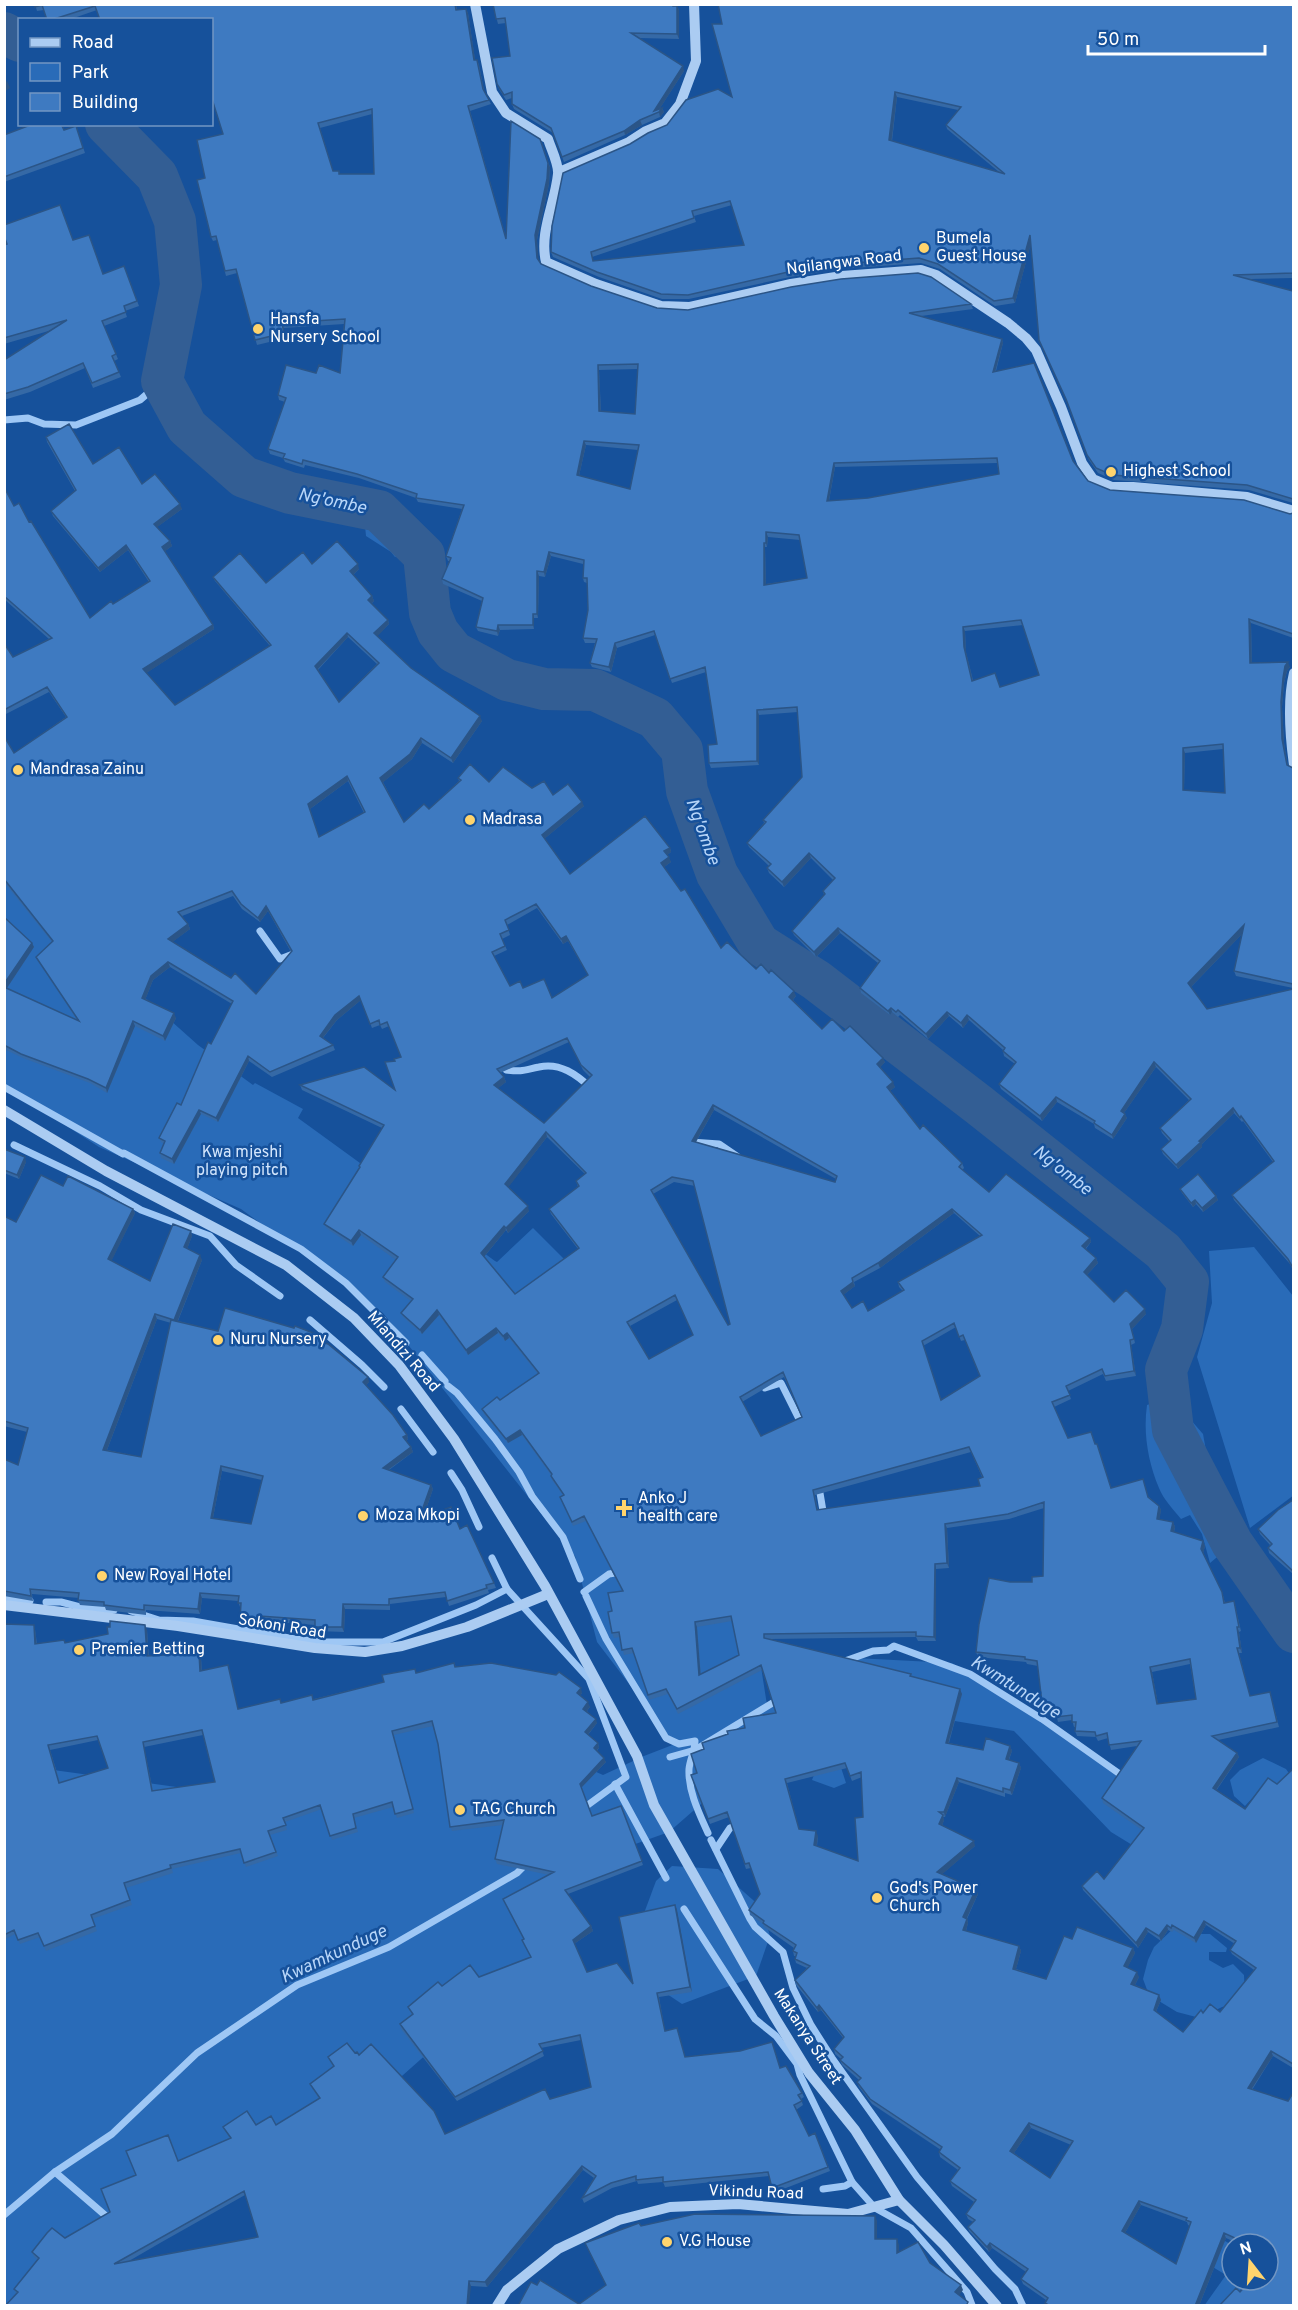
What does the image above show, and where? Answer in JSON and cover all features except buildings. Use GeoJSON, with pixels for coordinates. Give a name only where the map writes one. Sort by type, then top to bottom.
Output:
{"type":"FeatureCollection","features":[{"type":"Feature","properties":{"kind":"street"},"geometry":{"type":"LineString","coordinates":[[475,4],[492,92],[506,113],[548,138],[558,172],[621,146],[665,123],[680,104],[696,61],[694,4]]}},
{"type":"Feature","properties":{"kind":"street","name":"Ngilangwa Road"},"geometry":{"type":"LineString","coordinates":[[558,172],[546,225],[544,248],[546,262],[596,284],[661,306],[690,307],[791,284],[842,276],[921,270],[936,274],[1008,323],[1036,350],[1082,463],[1093,479],[1112,488],[1155,488],[1247,497],[1293,511]]}},
{"type":"Feature","properties":{"kind":"street"},"geometry":{"type":"LineString","coordinates":[[1293,673],[1291,695],[1293,765]]}},
{"type":"Feature","properties":{"kind":"street","name":"Mlandizi Road"},"geometry":{"type":"LineString","coordinates":[[4,1110],[106,1171],[286,1265],[354,1318],[399,1365],[442,1422],[539,1576],[637,1756]]}},
{"type":"Feature","properties":{"kind":"street","name":"Sokoni Road"},"geometry":{"type":"LineString","coordinates":[[4,1605],[178,1626],[315,1648],[365,1652],[402,1646],[467,1627],[548,1594]]}},
{"type":"Feature","properties":{"kind":"street","name":"Makanya Street"},"geometry":{"type":"LineString","coordinates":[[637,1756],[654,1805],[809,2073],[855,2130],[899,2200],[944,2245],[997,2306]]}},
{"type":"Feature","properties":{"kind":"street","name":"Vikindu Road"},"geometry":{"type":"LineString","coordinates":[[496,2306],[507,2290],[558,2249],[619,2220],[670,2207],[738,2204],[848,2214],[899,2200]]}},
{"type":"Feature","properties":{"kind":"green space"},"geometry":{"type":"Polygon","coordinates":[[[370,522],[378,522],[390,529],[388,543],[398,545],[399,555],[395,557],[366,536],[365,526],[370,522]]]}},
{"type":"Feature","properties":{"kind":"green space","name":"Kwa mjeshi playing pitch"},"geometry":{"type":"Polygon","coordinates":[[[4,872],[198,1045],[253,1085],[255,1083],[303,1109],[298,1118],[495,1261],[497,1262],[533,1228],[564,1259],[745,1565],[767,1705],[855,1658],[952,1663],[1293,1880],[1291,1942],[1111,1832],[1014,1731],[866,1706],[826,1721],[846,1783],[834,1788],[812,1780],[814,1775],[772,1742],[669,1832],[571,1867],[554,1964],[482,2005],[314,2154],[115,2253],[60,2305],[5,2305],[5,1766],[10,1764],[220,1793],[420,1715],[558,1755],[603,1775],[675,1744],[597,1642],[575,1556],[383,1313],[241,1209],[99,1147],[5,1086],[4,872]]]}},
{"type":"Feature","properties":{"kind":"green space"},"geometry":{"type":"Polygon","coordinates":[[[1254,1247],[1293,1296],[1294,1495],[1250,1528],[1197,1357],[1212,1303],[1209,1251],[1254,1247]]]}},
{"type":"Feature","properties":{"kind":"green space"},"geometry":{"type":"Polygon","coordinates":[[[1171,1397],[1203,1434],[1209,1467],[1198,1470],[1220,1500],[1240,1538],[1210,1563],[1202,1534],[1190,1515],[1181,1519],[1166,1500],[1159,1488],[1149,1458],[1146,1437],[1147,1405],[1171,1397]]]}},
{"type":"Feature","properties":{"kind":"green space"},"geometry":{"type":"Polygon","coordinates":[[[1263,1758],[1286,1769],[1293,1779],[1278,1788],[1269,1780],[1245,1806],[1234,1796],[1230,1780],[1240,1770],[1263,1758]]]}},
{"type":"Feature","properties":{"kind":"green space"},"geometry":{"type":"Polygon","coordinates":[[[672,1866],[718,1869],[762,1908],[770,1936],[756,1976],[682,2004],[652,1984],[637,1932],[656,1881],[672,1866]]]}},
{"type":"Feature","properties":{"kind":"green space"},"geometry":{"type":"Polygon","coordinates":[[[1178,1924],[1196,1934],[1210,1934],[1227,1948],[1226,1952],[1209,1952],[1209,1960],[1223,1968],[1233,1964],[1244,1975],[1245,2003],[1222,2007],[1200,2018],[1177,2012],[1149,1995],[1143,1979],[1148,1960],[1154,1947],[1178,1924]]]}},
{"type":"Feature","properties":{"kind":"green space"},"geometry":{"type":"Polygon","coordinates":[[[1220,2250],[1220,2271],[1211,2266],[1220,2250]]]}},
{"type":"Feature","properties":{"kind":"green space"},"geometry":{"type":"Polygon","coordinates":[[[1220,2283],[1220,2292],[1238,2292],[1226,2305],[1204,2306],[1220,2283]]]}},
{"type":"Feature","properties":{"kind":"waterway","name":"Ng'ombe"},"geometry":{"type":"LineString","coordinates":[[4,33],[18,40]]}},
{"type":"Feature","properties":{"kind":"waterway","name":"Ng'ombe"},"geometry":{"type":"LineString","coordinates":[[108,126],[157,176],[175,221],[181,285],[162,381],[187,427],[244,477],[290,493],[379,511],[424,555],[430,613],[438,632],[454,652],[507,680],[544,689],[595,690],[655,718],[682,750],[687,791],[717,874],[759,944],[816,980],[979,1105],[1163,1251],[1188,1282],[1182,1329],[1166,1370],[1173,1430],[1232,1543],[1294,1632]]}},
{"type":"Feature","properties":{"kind":"waterway"},"geometry":{"type":"LineString","coordinates":[[4,420],[28,418],[44,424],[76,425],[140,400],[162,381]]}},
{"type":"Feature","properties":{"kind":"waterway"},"geometry":{"type":"LineString","coordinates":[[260,931],[280,959],[293,954]]}},
{"type":"Feature","properties":{"kind":"waterway"},"geometry":{"type":"LineString","coordinates":[[503,1064],[506,1070],[512,1071],[554,1066],[574,1074],[591,1088]]}},
{"type":"Feature","properties":{"kind":"waterway"},"geometry":{"type":"LineString","coordinates":[[4,1087],[123,1154],[301,1249],[346,1283],[406,1343]]}},
{"type":"Feature","properties":{"kind":"waterway"},"geometry":{"type":"LineString","coordinates":[[691,1142],[719,1144],[738,1157]]}},
{"type":"Feature","properties":{"kind":"waterway"},"geometry":{"type":"LineString","coordinates":[[14,1145],[100,1186],[141,1210],[210,1236],[236,1265],[280,1296]]}},
{"type":"Feature","properties":{"kind":"waterway"},"geometry":{"type":"LineString","coordinates":[[310,1320],[384,1387]]}},
{"type":"Feature","properties":{"kind":"waterway"},"geometry":{"type":"LineString","coordinates":[[422,1355],[445,1381]]}},
{"type":"Feature","properties":{"kind":"waterway"},"geometry":{"type":"LineString","coordinates":[[763,1382],[765,1388],[781,1383],[802,1425]]}},
{"type":"Feature","properties":{"kind":"waterway"},"geometry":{"type":"LineString","coordinates":[[448,1386],[457,1393],[495,1439],[519,1472],[532,1496],[563,1537],[580,1579]]}},
{"type":"Feature","properties":{"kind":"waterway"},"geometry":{"type":"LineString","coordinates":[[401,1409],[433,1452]]}},
{"type":"Feature","properties":{"kind":"waterway"},"geometry":{"type":"LineString","coordinates":[[451,1473],[462,1490],[479,1527]]}},
{"type":"Feature","properties":{"kind":"waterway"},"geometry":{"type":"LineString","coordinates":[[819,1487],[824,1517]]}},
{"type":"Feature","properties":{"kind":"waterway"},"geometry":{"type":"LineString","coordinates":[[492,1558],[507,1589],[589,1679],[626,1777],[581,1810]]}},
{"type":"Feature","properties":{"kind":"waterway"},"geometry":{"type":"LineString","coordinates":[[584,1592],[609,1574],[621,1572]]}},
{"type":"Feature","properties":{"kind":"waterway"},"geometry":{"type":"LineString","coordinates":[[131,1611],[159,1620],[193,1621],[295,1639],[327,1642],[383,1642],[476,1605],[507,1589]]}},
{"type":"Feature","properties":{"kind":"waterway"},"geometry":{"type":"LineString","coordinates":[[586,1596],[606,1639],[666,1738],[679,1744],[695,1741],[689,1769],[690,1785],[708,1833]]}},
{"type":"Feature","properties":{"kind":"waterway"},"geometry":{"type":"LineString","coordinates":[[4,1597],[30,1601]]}},
{"type":"Feature","properties":{"kind":"waterway"},"geometry":{"type":"LineString","coordinates":[[46,1602],[114,1610]]}},
{"type":"Feature","properties":{"kind":"waterway","name":"Kwmtunduge"},"geometry":{"type":"LineString","coordinates":[[842,1662],[873,1651],[888,1650],[894,1646],[970,1674],[1042,1719],[1124,1777]]}},
{"type":"Feature","properties":{"kind":"waterway","name":"Kwmtunduge"},"geometry":{"type":"LineString","coordinates":[[670,1757],[695,1750],[779,1699]]}},
{"type":"Feature","properties":{"kind":"waterway"},"geometry":{"type":"LineString","coordinates":[[615,1784],[666,1878]]}},
{"type":"Feature","properties":{"kind":"waterway"},"geometry":{"type":"LineString","coordinates":[[716,1849],[730,1828],[740,1824]]}},
{"type":"Feature","properties":{"kind":"waterway"},"geometry":{"type":"LineString","coordinates":[[711,1840],[755,1927],[783,1952],[793,1988],[811,2025],[832,2058],[917,2177],[995,2269],[1015,2289],[1023,2306]]}},
{"type":"Feature","properties":{"kind":"waterway","name":"Kwamkunduge"},"geometry":{"type":"LineString","coordinates":[[4,2215],[55,2172],[112,2134],[197,2053],[297,1985],[389,1947],[517,1873],[526,1864]]}},
{"type":"Feature","properties":{"kind":"waterway"},"geometry":{"type":"LineString","coordinates":[[684,1909],[755,2019],[776,2036],[797,2064],[800,2075],[852,2182],[875,2208],[911,2228],[967,2292],[972,2305]]}},
{"type":"Feature","properties":{"kind":"waterway"},"geometry":{"type":"LineString","coordinates":[[55,2172],[106,2216],[108,2221]]}},
{"type":"Feature","properties":{"kind":"waterway"},"geometry":{"type":"LineString","coordinates":[[823,2189],[845,2186],[852,2182]]}},
{"type":"Feature","properties":{"kind":"place","name":"Bumela Guest House"},"geometry":{"type":"Point","coordinates":[924,248]}},
{"type":"Feature","properties":{"kind":"place","name":"Hansfa Nursery School"},"geometry":{"type":"Point","coordinates":[258,329]}},
{"type":"Feature","properties":{"kind":"place","name":"Highest School"},"geometry":{"type":"Point","coordinates":[1111,472]}},
{"type":"Feature","properties":{"kind":"place","name":"Mandrasa Zainu"},"geometry":{"type":"Point","coordinates":[18,770]}},
{"type":"Feature","properties":{"kind":"place","name":"Madrasa"},"geometry":{"type":"Point","coordinates":[470,820]}},
{"type":"Feature","properties":{"kind":"place","name":"Nuru Nursery"},"geometry":{"type":"Point","coordinates":[218,1340]}},
{"type":"Feature","properties":{"kind":"place","name":"Anko J health care"},"geometry":{"type":"Point","coordinates":[624,1508]}},
{"type":"Feature","properties":{"kind":"place","name":"Moza Mkopi"},"geometry":{"type":"Point","coordinates":[363,1516]}},
{"type":"Feature","properties":{"kind":"place","name":"New Royal Hotel"},"geometry":{"type":"Point","coordinates":[102,1576]}},
{"type":"Feature","properties":{"kind":"place","name":"Premier Betting"},"geometry":{"type":"Point","coordinates":[79,1650]}},
{"type":"Feature","properties":{"kind":"place","name":"TAG Church"},"geometry":{"type":"Point","coordinates":[460,1810]}},
{"type":"Feature","properties":{"kind":"place","name":"God's Power Church"},"geometry":{"type":"Point","coordinates":[877,1898]}},
{"type":"Feature","properties":{"kind":"place","name":"V.G House"},"geometry":{"type":"Point","coordinates":[667,2242]}}]}
